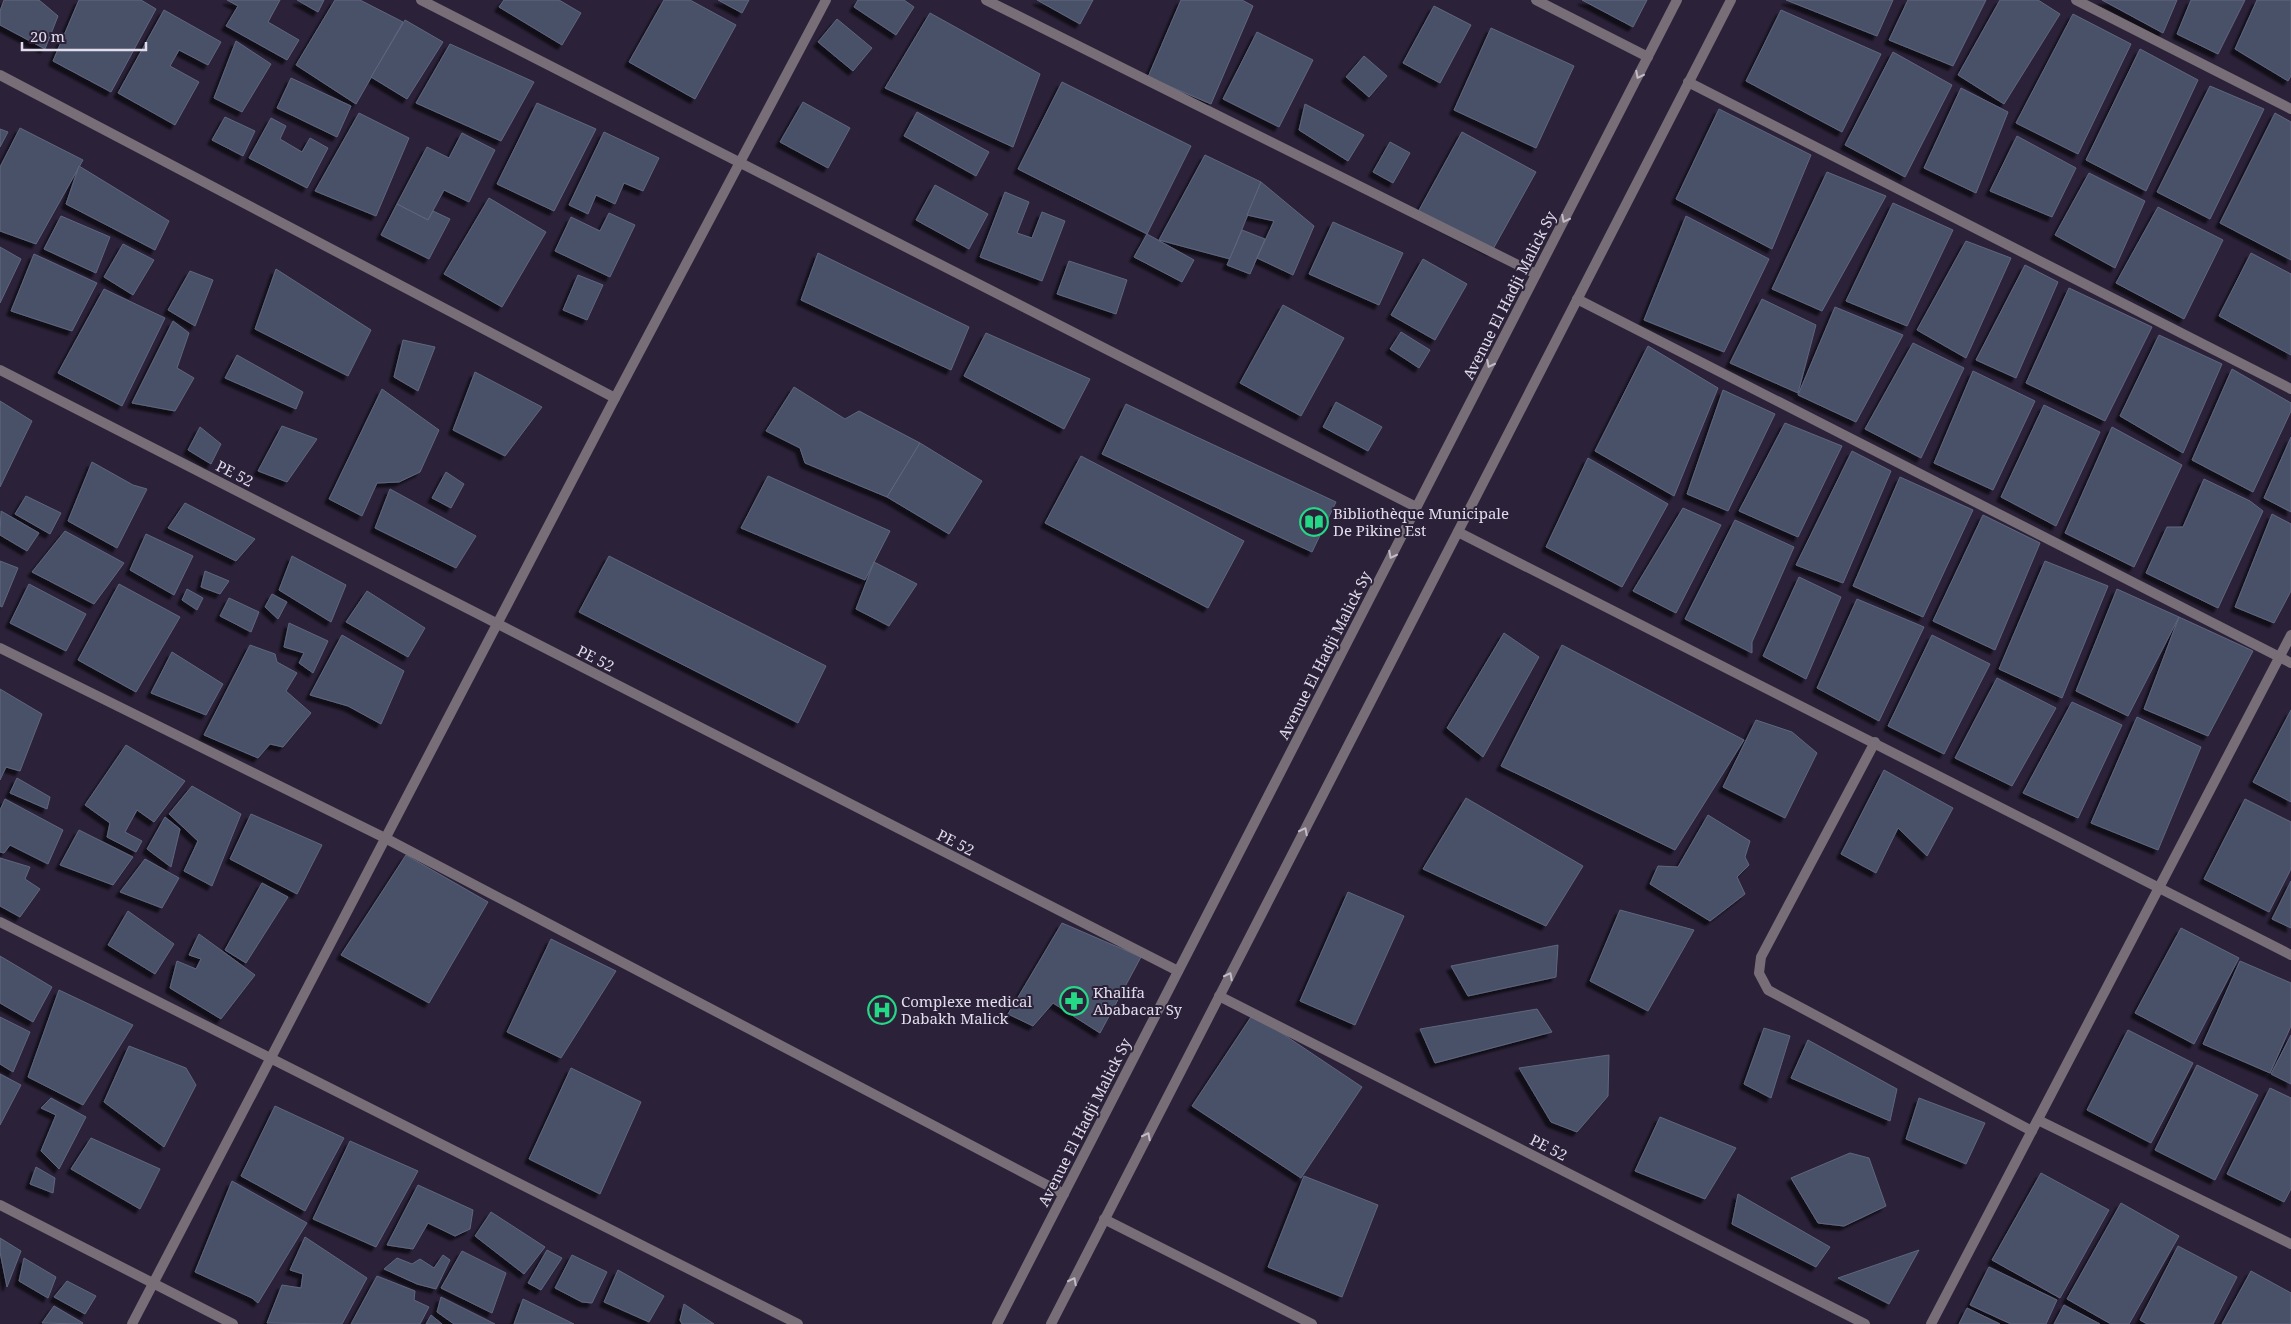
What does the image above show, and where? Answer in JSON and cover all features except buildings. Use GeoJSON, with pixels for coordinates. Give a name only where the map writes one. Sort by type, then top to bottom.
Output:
{"type":"FeatureCollection","features":[{"type":"Feature","properties":{"kind":"street"},"geometry":{"type":"LineString","coordinates":[[421,0],[1416,507]]}},
{"type":"Feature","properties":{"kind":"street"},"geometry":{"type":"LineString","coordinates":[[132,1324],[615,398],[826,0]]}},
{"type":"Feature","properties":{"kind":"street"},"geometry":{"type":"LineString","coordinates":[[986,0],[1536,274]]}},
{"type":"Feature","properties":{"kind":"street"},"geometry":{"type":"LineString","coordinates":[[1536,0],[1648,57]]}},
{"type":"Feature","properties":{"kind":"street","name":"Avenue El Hadji Malick Sy"},"geometry":{"type":"LineString","coordinates":[[997,1324],[1677,0]]}},
{"type":"Feature","properties":{"kind":"street"},"geometry":{"type":"LineString","coordinates":[[1051,1324],[1730,0]]}},
{"type":"Feature","properties":{"kind":"street"},"geometry":{"type":"LineString","coordinates":[[2076,0],[2291,109]]}},
{"type":"Feature","properties":{"kind":"street"},"geometry":{"type":"LineString","coordinates":[[0,75],[615,398]]}},
{"type":"Feature","properties":{"kind":"street"},"geometry":{"type":"LineString","coordinates":[[1688,82],[2291,389]]}},
{"type":"Feature","properties":{"kind":"street"},"geometry":{"type":"LineString","coordinates":[[1577,300],[2291,662]]}},
{"type":"Feature","properties":{"kind":"street","name":"PE 52"},"geometry":{"type":"LineString","coordinates":[[0,370],[1178,972]]}},
{"type":"Feature","properties":{"kind":"street"},"geometry":{"type":"LineString","coordinates":[[1458,532],[1875,742],[2291,955]]}},
{"type":"Feature","properties":{"kind":"street"},"geometry":{"type":"LineString","coordinates":[[1931,1324],[2291,635]]}},
{"type":"Feature","properties":{"kind":"street"},"geometry":{"type":"LineString","coordinates":[[0,648],[385,838],[1064,1194]]}},
{"type":"Feature","properties":{"kind":"street"},"geometry":{"type":"LineString","coordinates":[[1875,742],[1761,957],[1759,973],[1768,990],[2032,1131]]}},
{"type":"Feature","properties":{"kind":"street"},"geometry":{"type":"LineString","coordinates":[[0,922],[798,1324]]}},
{"type":"Feature","properties":{"kind":"street","name":"PE 52"},"geometry":{"type":"LineString","coordinates":[[1219,996],[1865,1324]]}},
{"type":"Feature","properties":{"kind":"street"},"geometry":{"type":"LineString","coordinates":[[2038,1120],[2291,1244]]}},
{"type":"Feature","properties":{"kind":"street"},"geometry":{"type":"LineString","coordinates":[[0,1205],[233,1324]]}},
{"type":"Feature","properties":{"kind":"street"},"geometry":{"type":"LineString","coordinates":[[1104,1219],[1312,1324]]}},
{"type":"Feature","properties":{"kind":"place","name":"Bibliothèque Municipale De Pikine Est"},"geometry":{"type":"Point","coordinates":[1314,522]}},
{"type":"Feature","properties":{"kind":"place","name":"Khalifa Ababacar Sy"},"geometry":{"type":"Point","coordinates":[1074,1001]}},
{"type":"Feature","properties":{"kind":"place","name":"Complexe medical Dabakh Malick"},"geometry":{"type":"Point","coordinates":[882,1010]}}]}
